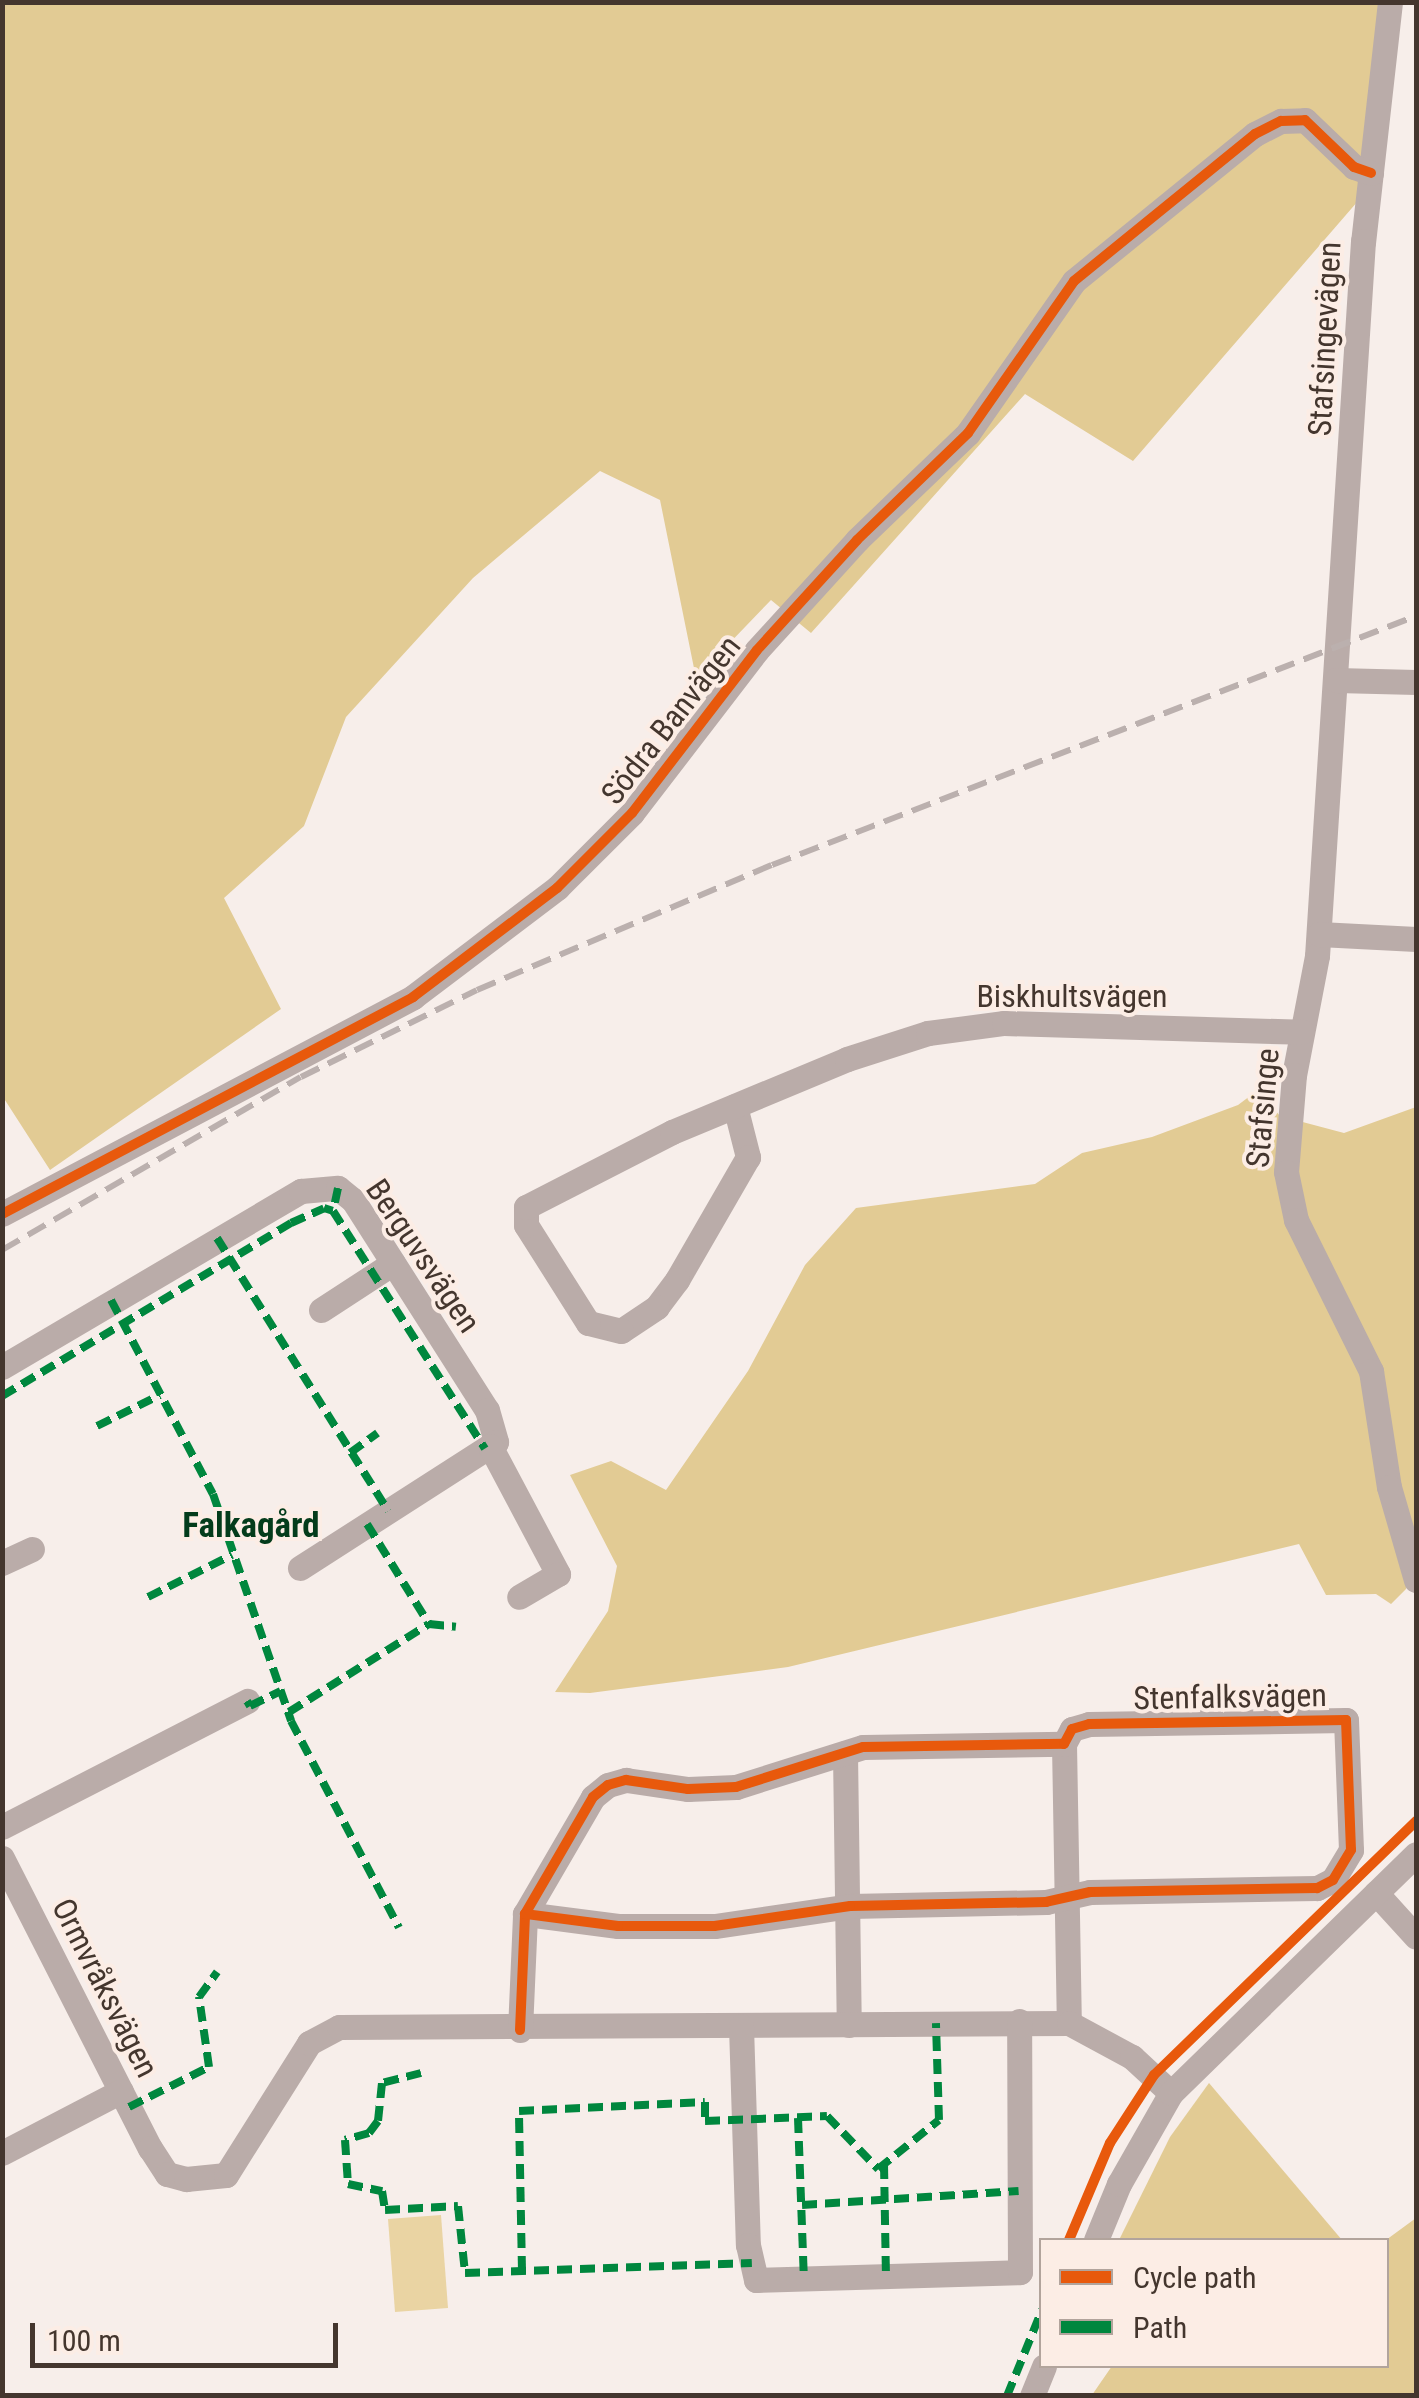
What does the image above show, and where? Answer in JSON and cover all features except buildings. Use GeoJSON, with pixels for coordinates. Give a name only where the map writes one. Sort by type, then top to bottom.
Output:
{"type":"FeatureCollection","features":[{"type":"Feature","properties":{"kind":"street","name":"Stafsingevägen"},"geometry":{"type":"LineString","coordinates":[[1336,680],[1370,173],[1390,2]]}},
{"type":"Feature","properties":{"kind":"street","name":"Södra Banvägen"},"geometry":{"type":"LineString","coordinates":[[2,1214],[412,997],[557,888],[632,813],[769,636],[856,540],[968,433],[1074,280],[1255,134],[1281,121],[1304,120],[1354,167],[1370,173]]}},
{"type":"Feature","properties":{"kind":"street"},"geometry":{"type":"LineString","coordinates":[[1336,680],[1416,682]]}},
{"type":"Feature","properties":{"kind":"street","name":"Stafsinge"},"geometry":{"type":"LineString","coordinates":[[1336,680],[1318,934],[1286,1172],[1296,1220],[1370,1371],[1389,1487],[1416,1580]]}},
{"type":"Feature","properties":{"kind":"street"},"geometry":{"type":"LineString","coordinates":[[1318,934],[1416,940]]}},
{"type":"Feature","properties":{"kind":"street","name":"Biskhultsvägen"},"geometry":{"type":"LineString","coordinates":[[735,1106],[748,1157],[722,1206],[657,1307],[621,1331],[600,1331],[588,1323],[526,1225],[526,1207],[735,1106],[890,1044],[963,1028],[1302,1032]]}},
{"type":"Feature","properties":{"kind":"street","name":"Berguvsvägen"},"geometry":{"type":"LineString","coordinates":[[2,1367],[301,1191],[324,1186],[353,1200],[487,1410],[496,1442],[490,1446],[558,1574],[518,1597]]}},
{"type":"Feature","properties":{"kind":"street"},"geometry":{"type":"LineString","coordinates":[[322,1310],[393,1263]]}},
{"type":"Feature","properties":{"kind":"street"},"geometry":{"type":"LineString","coordinates":[[300,1568],[490,1446]]}},
{"type":"Feature","properties":{"kind":"street"},"geometry":{"type":"LineString","coordinates":[[2,1562],[32,1548]]}},
{"type":"Feature","properties":{"kind":"street"},"geometry":{"type":"LineString","coordinates":[[2,1827],[247,1701]]}},
{"type":"Feature","properties":{"kind":"street","name":"Stenfalksvägen"},"geometry":{"type":"LineString","coordinates":[[520,2030],[524,1914],[593,1797],[608,1785],[626,1780],[688,1789],[736,1787],[864,1746],[1064,1744],[1072,1729],[1089,1724],[1346,1720],[1348,1862],[1317,1888],[1090,1892],[1070,1898],[850,1906],[714,1926],[588,1924],[524,1914]]}},
{"type":"Feature","properties":{"kind":"street"},"geometry":{"type":"LineString","coordinates":[[1064,1744],[1070,2023]]}},
{"type":"Feature","properties":{"kind":"street"},"geometry":{"type":"LineString","coordinates":[[845,1753],[849,2024]]}},
{"type":"Feature","properties":{"kind":"street"},"geometry":{"type":"LineString","coordinates":[[1097,2238],[1118,2184],[1171,2093],[1416,1854]]}},
{"type":"Feature","properties":{"kind":"street","name":"Ormvråksvägen"},"geometry":{"type":"LineString","coordinates":[[2,1858],[166,2174],[200,2182],[226,2175],[309,2043],[340,2027],[520,2030]]}},
{"type":"Feature","properties":{"kind":"street"},"geometry":{"type":"LineString","coordinates":[[1376,1893],[1416,1937]]}},
{"type":"Feature","properties":{"kind":"street"},"geometry":{"type":"LineString","coordinates":[[741,2026],[748,2244],[756,2280],[1020,2272],[1018,2021]]}},
{"type":"Feature","properties":{"kind":"street"},"geometry":{"type":"LineString","coordinates":[[520,2030],[1070,2023],[1132,2057],[1171,2093]]}},
{"type":"Feature","properties":{"kind":"street"},"geometry":{"type":"LineString","coordinates":[[2,2153],[121,2091]]}},
{"type":"Feature","properties":{"kind":"street"},"geometry":{"type":"LineString","coordinates":[[1032,2396],[1043,2368]]}},
{"type":"Feature","properties":{"kind":"shaded area"},"geometry":{"type":"Polygon","coordinates":[[[3,3],[1383,3],[1358,201],[1133,461],[1025,394],[811,633],[771,600],[696,678],[660,500],[600,471],[473,578],[346,717],[304,826],[224,898],[281,1009],[50,1170],[3,1097],[3,3]]]}},
{"type":"Feature","properties":{"kind":"shaded area"},"geometry":{"type":"Polygon","coordinates":[[[1258,1090],[1280,1116],[1344,1133],[1416,1107],[1416,1526],[1406,1589],[1391,1604],[1376,1594],[1326,1595],[1299,1544],[788,1667],[590,1693],[555,1692],[608,1611],[617,1566],[570,1475],[611,1461],[666,1490],[748,1371],[805,1265],[856,1208],[1035,1184],[1082,1153],[1152,1137],[1238,1105],[1258,1090]]]}},
{"type":"Feature","properties":{"kind":"shaded area"},"geometry":{"type":"Polygon","coordinates":[[[1209,2083],[1340,2238],[1120,2238],[1170,2137],[1209,2083]]]}},
{"type":"Feature","properties":{"kind":"shaded area"},"geometry":{"type":"Polygon","coordinates":[[[441,2215],[448,2308],[395,2312],[388,2219],[441,2215]]]}},
{"type":"Feature","properties":{"kind":"shaded area"},"geometry":{"type":"Polygon","coordinates":[[[1416,2218],[1416,2395],[1092,2395],[1111,2368],[1389,2368],[1389,2238],[1416,2218]]]}},
{"type":"Feature","properties":{"kind":"railway"},"geometry":{"type":"LineString","coordinates":[[2,1250],[301,1077],[477,990],[772,865],[1416,616]]}},
{"type":"Feature","properties":{"kind":"marked path"},"geometry":{"type":"LineString","coordinates":[[338,1188],[333,1211],[485,1449]]}},
{"type":"Feature","properties":{"kind":"marked path"},"geometry":{"type":"LineString","coordinates":[[2,1396],[291,1223],[324,1208],[333,1211]]}},
{"type":"Feature","properties":{"kind":"marked path"},"geometry":{"type":"LineString","coordinates":[[217,1238],[388,1511]]}},
{"type":"Feature","properties":{"kind":"marked path"},"geometry":{"type":"LineString","coordinates":[[111,1300],[213,1494],[291,1721],[399,1928]]}},
{"type":"Feature","properties":{"kind":"marked path"},"geometry":{"type":"LineString","coordinates":[[97,1426],[160,1395]]}},
{"type":"Feature","properties":{"kind":"marked path"},"geometry":{"type":"LineString","coordinates":[[350,1453],[378,1433]]}},
{"type":"Feature","properties":{"kind":"marked path"},"geometry":{"type":"LineString","coordinates":[[367,1524],[429,1624]]}},
{"type":"Feature","properties":{"kind":"marked path"},"geometry":{"type":"LineString","coordinates":[[148,1597],[232,1555]]}},
{"type":"Feature","properties":{"kind":"marked path"},"geometry":{"type":"LineString","coordinates":[[289,1712],[429,1624],[456,1627]]}},
{"type":"Feature","properties":{"kind":"marked path"},"geometry":{"type":"LineString","coordinates":[[247,1701],[250,1706],[281,1691]]}},
{"type":"Feature","properties":{"kind":"marked path"},"geometry":{"type":"LineString","coordinates":[[129,2107],[209,2067],[199,1997],[217,1972]]}},
{"type":"Feature","properties":{"kind":"marked path"},"geometry":{"type":"LineString","coordinates":[[522,2271],[519,2111],[705,2102],[705,2121],[827,2116],[878,2169],[939,2120],[936,2023]]}},
{"type":"Feature","properties":{"kind":"marked path"},"geometry":{"type":"LineString","coordinates":[[421,2073],[382,2083],[378,2121],[369,2133],[345,2140],[348,2184],[382,2191],[385,2210],[458,2206],[465,2273],[752,2263]]}},
{"type":"Feature","properties":{"kind":"marked path"},"geometry":{"type":"LineString","coordinates":[[798,2118],[804,2278]]}},
{"type":"Feature","properties":{"kind":"marked path"},"geometry":{"type":"LineString","coordinates":[[884,2164],[886,2275]]}},
{"type":"Feature","properties":{"kind":"marked path"},"geometry":{"type":"LineString","coordinates":[[802,2205],[1019,2191]]}},
{"type":"Feature","properties":{"kind":"marked path"},"geometry":{"type":"LineString","coordinates":[[1007,2396],[1039,2317]]}},
{"type":"Feature","properties":{"kind":"cycle path"},"geometry":{"type":"LineString","coordinates":[[2,1214],[413,997],[557,888],[632,813],[757,650],[857,540],[968,433],[1074,281],[1255,134],[1281,121],[1305,120],[1354,167],[1371,173]]}},
{"type":"Feature","properties":{"kind":"cycle path"},"geometry":{"type":"LineString","coordinates":[[520,2030],[525,1914],[593,1797],[608,1785],[626,1780],[688,1789],[736,1787],[863,1747],[1064,1744],[1072,1729],[1089,1724],[1346,1720],[1351,1850],[1333,1880],[1317,1888],[1090,1892],[1046,1902],[850,1906],[714,1926],[618,1926],[525,1914]]}},
{"type":"Feature","properties":{"kind":"cycle path"},"geometry":{"type":"LineString","coordinates":[[1070,2238],[1110,2143],[1154,2075],[1416,1821]]}},
{"type":"Feature","properties":{"kind":"district","name":"Falkagård"},"geometry":{"type":"Point","coordinates":[251,1526]}}]}
